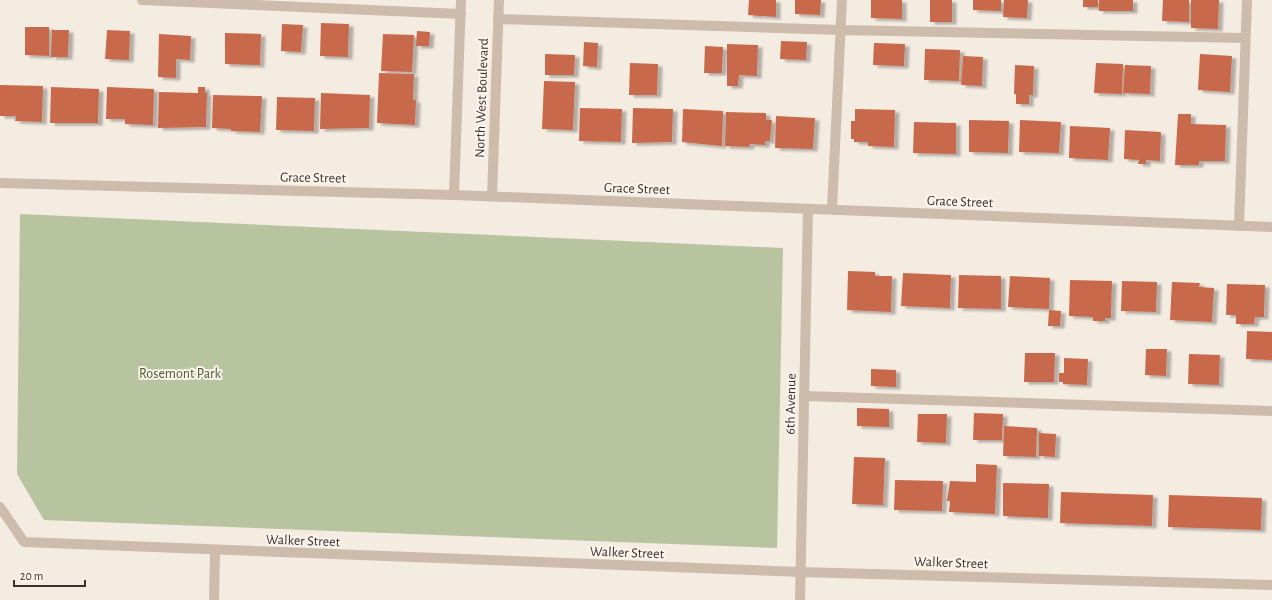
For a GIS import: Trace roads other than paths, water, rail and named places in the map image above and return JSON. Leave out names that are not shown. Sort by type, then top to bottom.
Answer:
[{"type":"street","points":[[142,0],[461,14]]},
{"type":"street","name":"North West Boulevard","points":[[454,195],[461,0]]},
{"type":"street","name":"North West Boulevard","points":[[492,196],[499,0]]},
{"type":"street","points":[[832,209],[842,0]]},
{"type":"street","points":[[1238,226],[1246,0]]},
{"type":"street","points":[[498,19],[841,30],[1245,38]]},
{"type":"street","name":"Grace Street","points":[[0,183],[492,196],[1272,227]]},
{"type":"street","name":"6th Avenue","points":[[800,600],[808,208]]},
{"type":"street","points":[[804,396],[1272,411]]},
{"type":"street","name":"Walker Street","points":[[0,507],[24,542],[215,551],[800,572],[1272,585]]},
{"type":"street","points":[[214,600],[215,551]]},
{"type":"park label","name":"Rosemont Park","points":[[180,373]]}]
